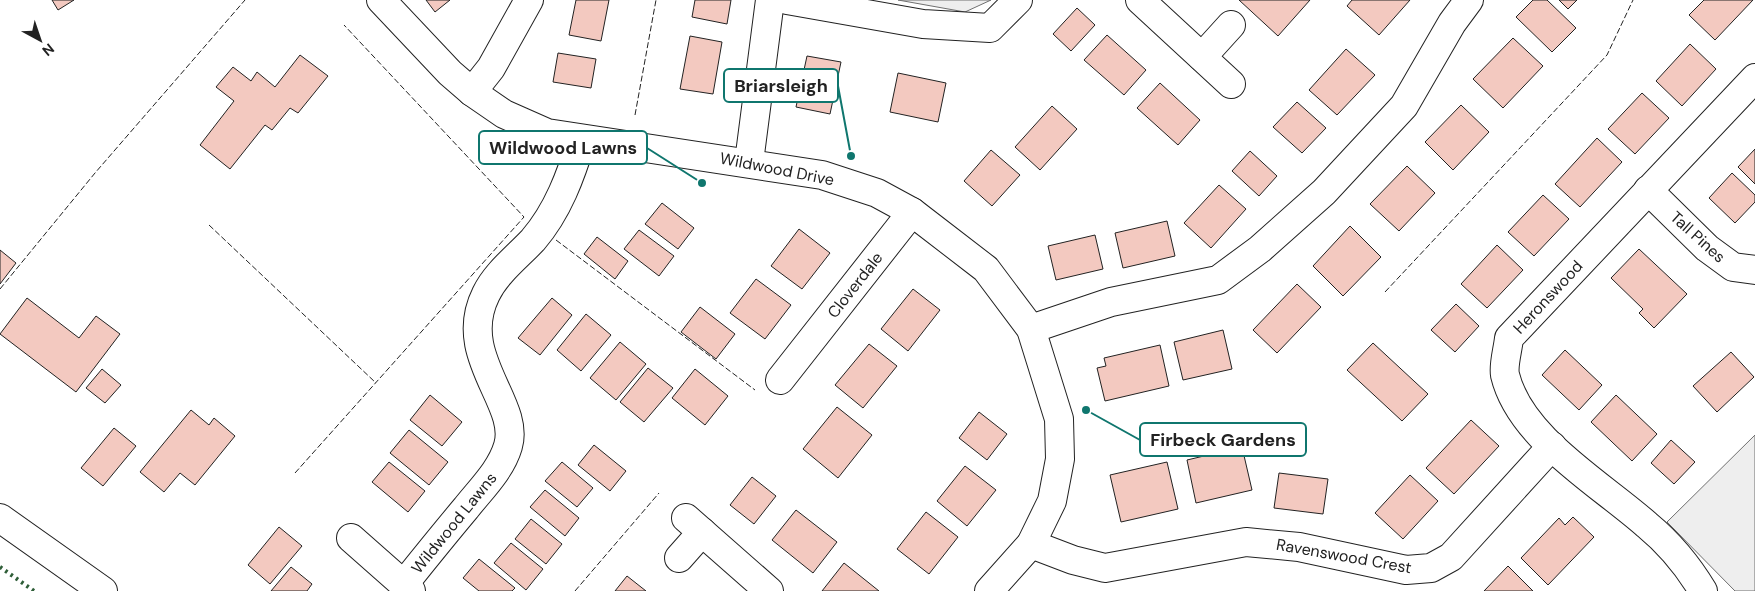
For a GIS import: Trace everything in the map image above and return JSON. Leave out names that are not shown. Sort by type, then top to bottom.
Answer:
[{"type":"street","name":"Wildwood Drive","points":[[381,0],[450,73],[472,92],[504,114],[548,133],[749,162],[822,175],[877,193],[912,212],[986,269],[1031,329],[1059,419],[1060,459],[1052,501],[1031,544],[989,591]]},
{"type":"street","points":[[472,92],[491,68],[529,0]]},
{"type":"street","points":[[749,162],[770,0]]},
{"type":"street","points":[[787,0],[923,24],[990,28],[1018,0]]},
{"type":"street","points":[[1140,0],[1231,84]]},
{"type":"street","points":[[1031,329],[1110,302],[1218,280],[1260,249],[1324,192],[1404,106],[1468,0]]},
{"type":"street","points":[[1202,56],[1231,25]]},
{"type":"street","name":"Heronswood","points":[[1704,591],[1689,566],[1649,526],[1552,446],[1518,408],[1505,374],[1509,338],[1755,78]]},
{"type":"street","name":"Wildwood Lawns","points":[[351,538],[407,588],[498,469],[508,446],[511,428],[480,354],[478,322],[486,294],[505,268],[534,239],[569,182],[582,139]]},
{"type":"street","name":"Tall Pines","points":[[1648,190],[1707,248],[1733,267],[1755,270]]},
{"type":"street","name":"Cloverdale","points":[[780,380],[912,212]]},
{"type":"street","name":"Ravenswood Crest","points":[[1031,544],[1073,560],[1105,568],[1246,542],[1299,547],[1406,570],[1431,568],[1451,557],[1552,446]]},
{"type":"street","points":[[0,518],[103,591]]},
{"type":"street","points":[[679,558],[694,525],[769,591]]},
{"type":"shaded area","points":[[898,0],[991,0],[965,12]]},
{"type":"shaded area","points":[[1755,435],[1755,591],[1735,591],[1667,522]]},
{"type":"building","points":[[52,0],[74,0],[58,10]]},
{"type":"building","points":[[426,0],[450,0],[435,12]]},
{"type":"building","points":[[576,0],[609,0],[601,41],[569,35]]},
{"type":"building","points":[[695,0],[731,0],[727,24],[692,17]]},
{"type":"building","points":[[1239,0],[1310,0],[1278,36]]},
{"type":"building","points":[[1352,0],[1410,0],[1379,35],[1347,6]]},
{"type":"building","points":[[1533,0],[1547,0],[1576,28],[1552,52],[1516,17]]},
{"type":"building","points":[[1559,0],[1577,0],[1568,9]]},
{"type":"building","points":[[1704,0],[1753,0],[1715,40],[1689,15]]},
{"type":"building","points":[[1077,8],[1095,25],[1071,51],[1053,34]]},
{"type":"building","points":[[1107,35],[1146,70],[1124,95],[1084,60]]},
{"type":"building","points":[[690,36],[722,42],[713,94],[680,89]]},
{"type":"building","points":[[1513,38],[1543,66],[1503,108],[1473,79]]},
{"type":"building","points":[[1690,44],[1716,69],[1682,106],[1656,81]]},
{"type":"building","points":[[1346,49],[1375,75],[1337,115],[1309,90]]},
{"type":"building","points":[[558,53],[596,59],[591,88],[553,82]]},
{"type":"building","points":[[300,55],[328,76],[298,113],[290,108],[272,130],[265,125],[230,169],[200,145],[234,101],[216,87],[233,67],[251,81],[257,72],[275,87]]},
{"type":"building","points":[[807,56],[841,62],[830,114],[796,107]]},
{"type":"building","points":[[898,73],[946,83],[938,122],[890,112]]},
{"type":"building","points":[[1160,83],[1200,120],[1178,145],[1137,108]]},
{"type":"building","points":[[1642,93],[1669,118],[1635,154],[1608,129]]},
{"type":"building","points":[[1297,102],[1326,128],[1302,153],[1273,127]]},
{"type":"building","points":[[1461,105],[1489,132],[1453,170],[1425,142]]},
{"type":"building","points":[[1052,106],[1077,129],[1040,170],[1015,147]]},
{"type":"building","points":[[1597,138],[1622,162],[1580,207],[1555,184]]},
{"type":"building","points":[[1755,149],[1755,184],[1738,167]]},
{"type":"building","points":[[991,150],[1020,175],[992,206],[964,181]]},
{"type":"building","points":[[1250,151],[1277,176],[1259,196],[1232,171]]},
{"type":"building","points":[[1407,166],[1435,193],[1399,231],[1370,204]]},
{"type":"building","points":[[1732,173],[1755,195],[1755,202],[1735,223],[1709,198]]},
{"type":"building","points":[[1219,185],[1246,209],[1211,248],[1184,223]]},
{"type":"building","points":[[1543,195],[1569,219],[1534,256],[1508,232]]},
{"type":"building","points":[[662,203],[694,228],[678,249],[645,224]]},
{"type":"building","points":[[1167,221],[1175,256],[1123,268],[1115,233]]},
{"type":"building","points":[[1350,226],[1381,257],[1343,296],[1313,266]]},
{"type":"building","points":[[799,229],[830,253],[802,289],[771,266]]},
{"type":"building","points":[[639,230],[674,256],[659,276],[624,249]]},
{"type":"building","points":[[1095,235],[1103,269],[1056,280],[1048,246]]},
{"type":"building","points":[[597,237],[628,261],[615,279],[584,254]]},
{"type":"building","points":[[1497,245],[1523,270],[1487,308],[1461,284]]},
{"type":"building","points":[[1639,249],[1687,294],[1654,328],[1639,313],[1643,309],[1611,278]]},
{"type":"building","points":[[0,250],[16,263],[0,284]]},
{"type":"building","points":[[756,279],[791,305],[765,339],[730,313]]},
{"type":"building","points":[[1297,284],[1321,307],[1277,353],[1253,330]]},
{"type":"building","points":[[913,289],[940,310],[908,351],[881,329]]},
{"type":"building","points":[[27,298],[79,338],[96,316],[120,334],[76,392],[0,334]]},
{"type":"building","points":[[552,298],[572,315],[540,355],[518,338]]},
{"type":"building","points":[[1456,304],[1479,326],[1455,352],[1431,330]]},
{"type":"building","points":[[700,307],[735,334],[716,359],[681,332]]},
{"type":"building","points":[[586,314],[611,335],[581,371],[557,350]]},
{"type":"building","points":[[1223,330],[1232,369],[1183,380],[1174,342]]},
{"type":"building","points":[[620,342],[646,364],[616,400],[590,378]]},
{"type":"building","points":[[1373,343],[1428,394],[1402,421],[1347,370]]},
{"type":"building","points":[[869,344],[897,366],[863,408],[835,385]]},
{"type":"building","points":[[1160,345],[1169,386],[1105,401],[1097,368],[1106,366],[1104,358]]},
{"type":"building","points":[[1565,350],[1602,385],[1579,410],[1542,375]]},
{"type":"building","points":[[1731,352],[1754,377],[1717,412],[1693,386]]},
{"type":"building","points":[[648,368],[673,388],[644,422],[620,402]]},
{"type":"building","points":[[102,369],[121,385],[105,403],[86,388]]},
{"type":"building","points":[[695,369],[728,396],[705,425],[672,398]]},
{"type":"building","points":[[430,395],[462,422],[442,446],[410,420]]},
{"type":"building","points":[[1616,395],[1657,434],[1632,461],[1591,422]]},
{"type":"building","points":[[837,407],[872,435],[838,478],[803,449]]},
{"type":"building","points":[[191,410],[209,425],[214,418],[235,436],[195,485],[180,473],[164,492],[140,472]]},
{"type":"building","points":[[979,412],[1007,434],[987,460],[959,438]]},
{"type":"building","points":[[1471,420],[1499,446],[1454,494],[1426,468]]},
{"type":"building","points":[[114,428],[136,446],[103,486],[81,468]]},
{"type":"building","points":[[409,430],[448,462],[429,485],[390,453]]},
{"type":"building","points":[[1671,440],[1695,462],[1674,484],[1651,463]]},
{"type":"building","points":[[594,445],[626,471],[610,491],[578,465]]},
{"type":"building","points":[[1242,447],[1252,490],[1196,503],[1187,460]]},
{"type":"building","points":[[389,462],[425,491],[408,512],[372,482]]},
{"type":"building","points":[[562,462],[593,488],[577,507],[545,481]]},
{"type":"building","points":[[1167,462],[1178,509],[1121,522],[1110,475]]},
{"type":"building","points":[[965,466],[996,490],[967,526],[937,501]]},
{"type":"building","points":[[1279,473],[1328,479],[1323,514],[1274,508]]},
{"type":"building","points":[[1410,475],[1438,501],[1403,539],[1375,513]]},
{"type":"building","points":[[752,477],[776,496],[754,524],[730,505]]},
{"type":"building","points":[[545,490],[579,518],[565,536],[530,507]]},
{"type":"building","points":[[796,510],[837,542],[813,573],[772,540]]},
{"type":"building","points":[[926,512],[958,537],[929,574],[897,549]]},
{"type":"building","points":[[1573,517],[1594,537],[1548,585],[1521,558],[1559,518],[1565,525]]},
{"type":"building","points":[[531,519],[562,544],[546,564],[515,539]]},
{"type":"building","points":[[279,527],[302,546],[270,584],[248,565]]},
{"type":"building","points":[[511,543],[543,569],[526,590],[494,563]]},
{"type":"building","points":[[479,559],[515,588],[512,591],[479,591],[463,578]]},
{"type":"building","points":[[844,563],[879,591],[822,591]]},
{"type":"building","points":[[1508,566],[1533,591],[1484,591]]},
{"type":"building","points":[[291,567],[312,584],[307,591],[271,591]]},
{"type":"building","points":[[627,576],[646,591],[615,591]]},
{"type":"hedge","points":[[0,567],[34,591]]},
{"type":"fence","points":[[0,289],[95,173],[245,0]]},
{"type":"fence","points":[[635,115],[656,0]]},
{"type":"fence","points":[[1385,292],[1607,55],[1633,0]]},
{"type":"fence","points":[[295,473],[524,217],[344,25]]},
{"type":"fence","points":[[209,225],[376,383]]},
{"type":"fence","points":[[556,240],[755,390]]},
{"type":"fence","points":[[575,591],[659,493]]},
{"type":"place","name":"Briarsleigh","points":[[851,156]]},
{"type":"place","name":"Wildwood Lawns","points":[[702,183]]},
{"type":"place","name":"Firbeck Gardens","points":[[1086,410]]}]
